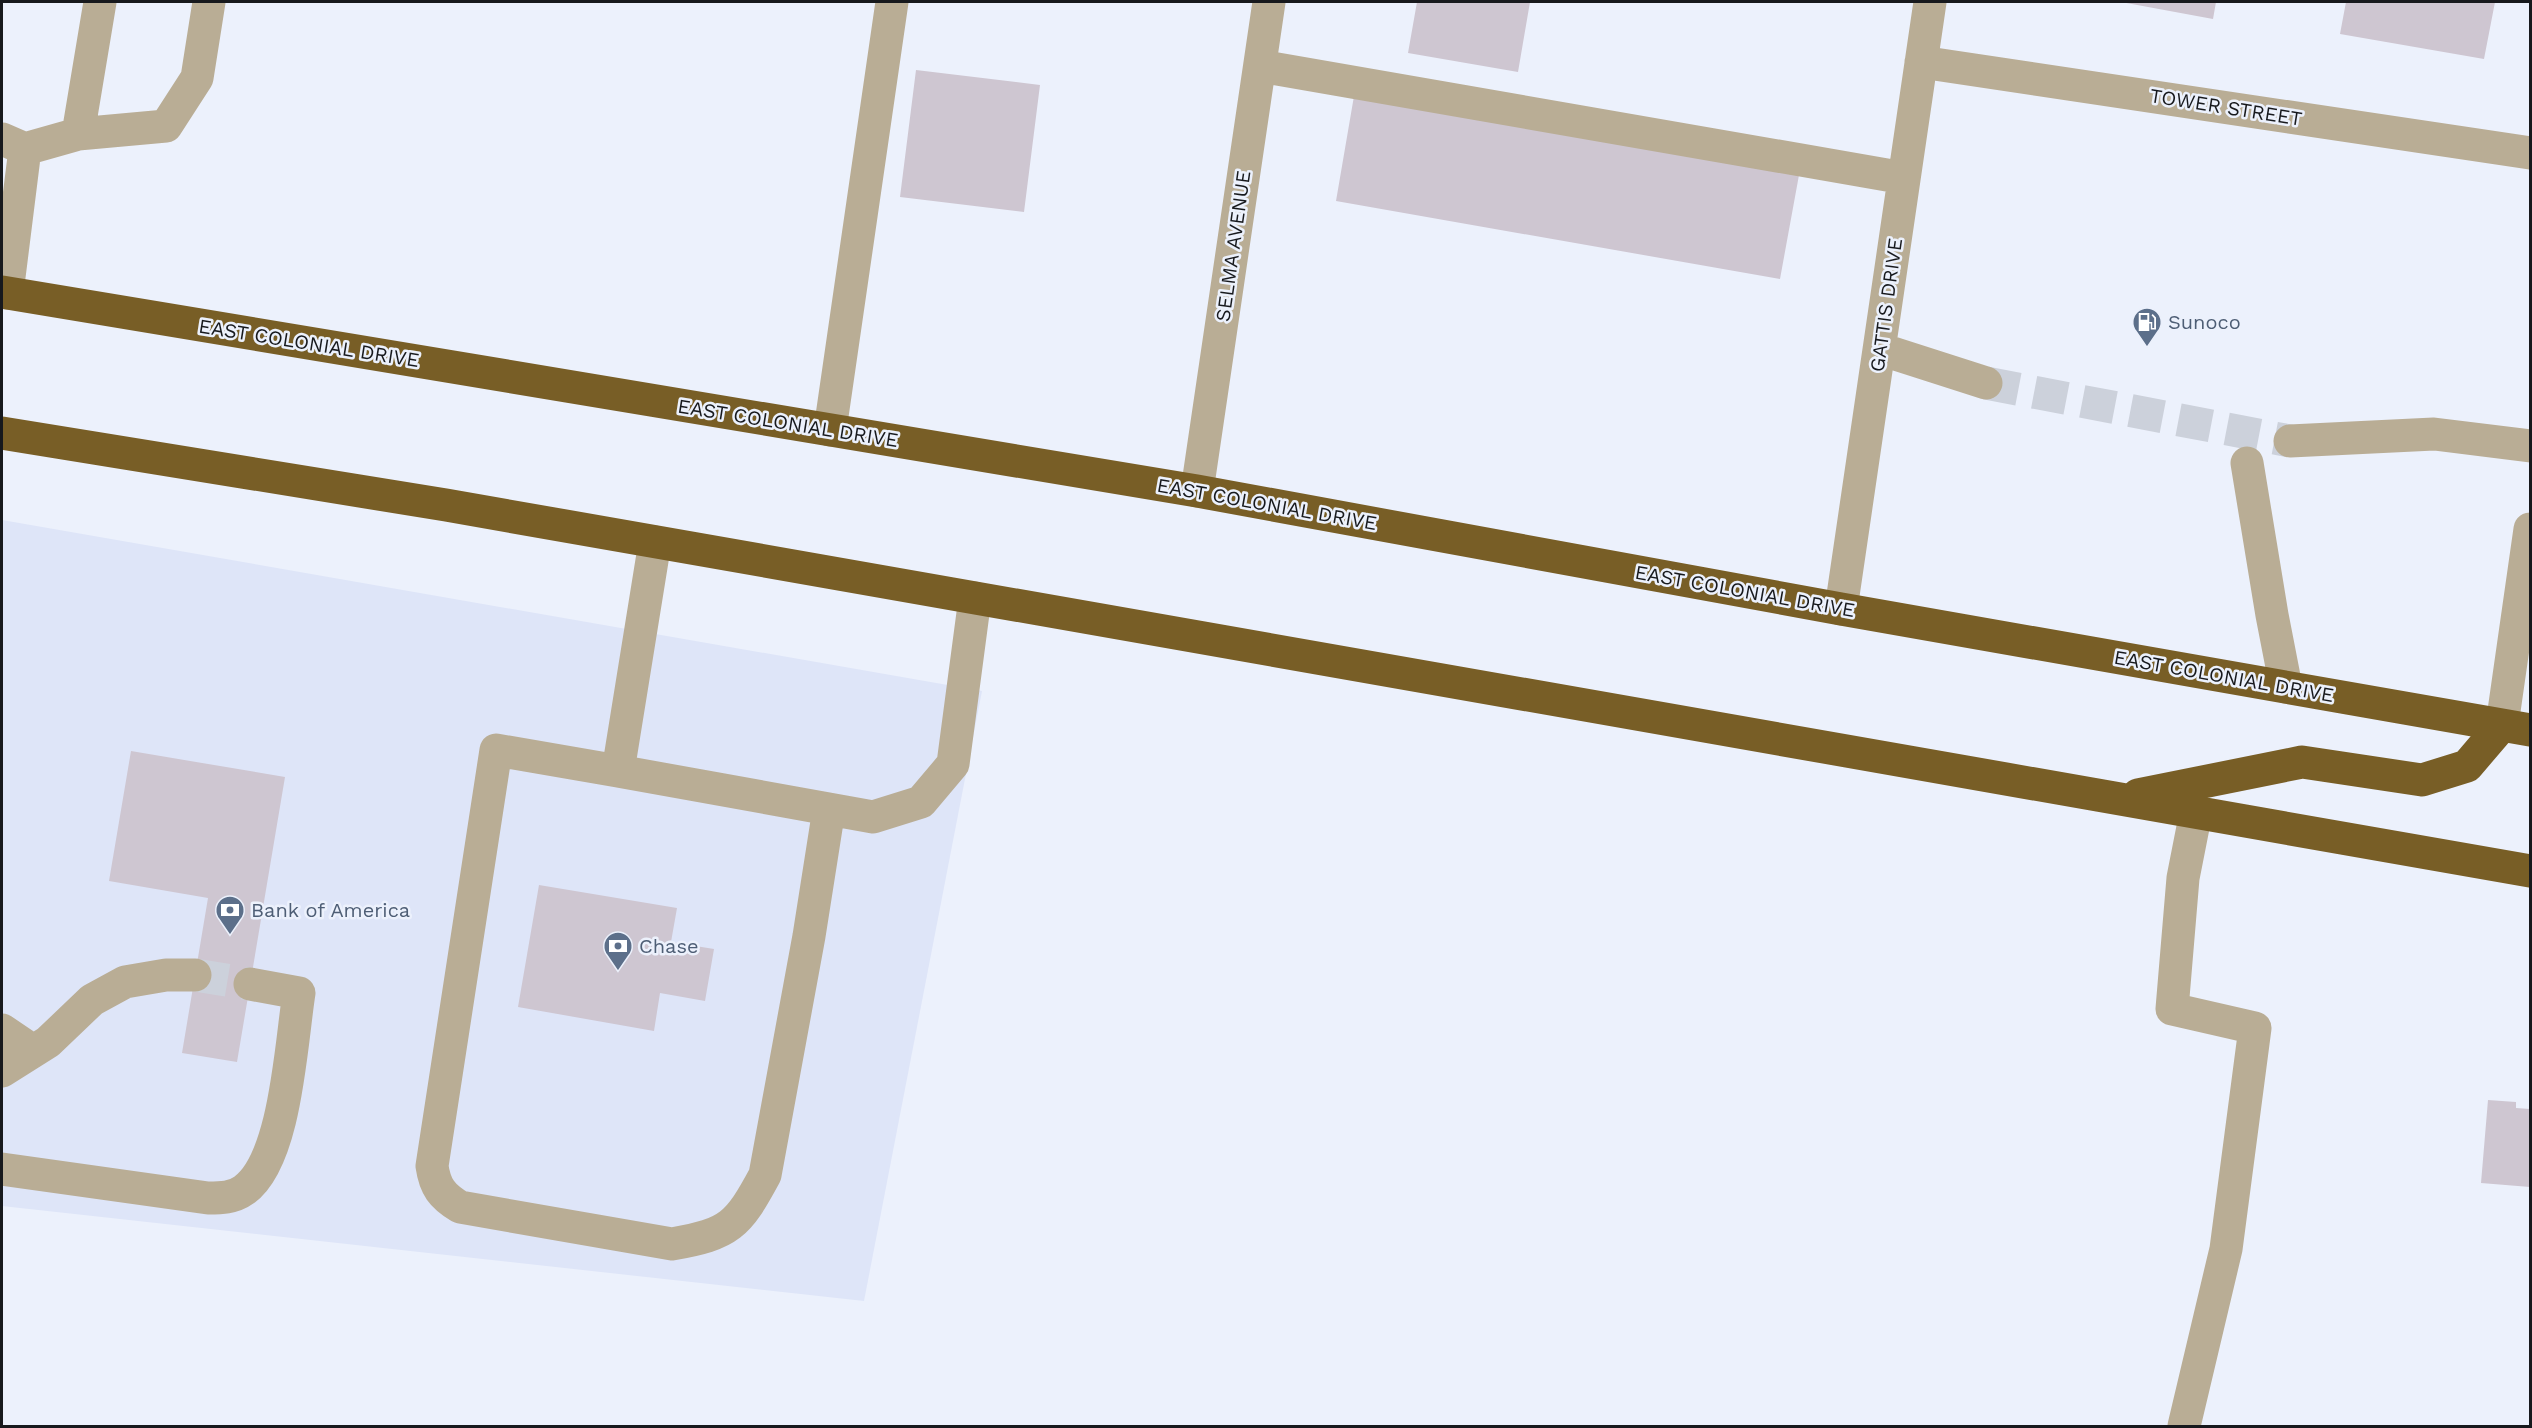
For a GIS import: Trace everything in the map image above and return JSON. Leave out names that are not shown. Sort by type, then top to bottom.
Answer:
[{"type":"highway","name":"EAST COLONIAL DRIVE","points":[[4,292],[1197,491],[1841,609],[2516,728]]},
{"type":"highway","points":[[2,433],[655,542],[2530,871]]},
{"type":"highway","points":[[2121,799],[2302,762],[2422,780],[2467,766],[2516,728]]},
{"type":"street","points":[[78,134],[100,2]]},
{"type":"street","points":[[4,292],[13,144],[78,134],[166,126],[198,78],[209,2]]},
{"type":"street","points":[[830,430],[892,2]]},
{"type":"street","name":"SELMA AVENUE","points":[[1197,491],[1269,2]]},
{"type":"street","name":"GATTIS DRIVE","points":[[1841,609],[1930,2]]},
{"type":"street","name":"TOWER STREET","points":[[1922,62],[2530,153]]},
{"type":"street","points":[[1260,66],[1904,178]]},
{"type":"street","points":[[1880,349],[1986,383]]},
{"type":"street","points":[[2290,441],[2434,434],[2530,446]]},
{"type":"street","points":[[2247,463],[2286,687]]},
{"type":"street","points":[[2516,728],[2530,529]]},
{"type":"street","points":[[618,771],[655,542]]},
{"type":"street","points":[[829,809],[809,936],[765,1175],[748,1205],[731,1227],[699,1239],[672,1244],[460,1207],[443,1196],[434,1183],[432,1166],[496,750],[618,771],[829,809],[873,817],[921,802],[953,764],[975,598]]},
{"type":"street","points":[[2184,1426],[2226,1249],[2255,1028],[2172,1009],[2183,878],[2196,812]]},
{"type":"street","points":[[2,1071],[48,1042],[92,1000],[125,982],[165,975],[195,975]]},
{"type":"street","points":[[2,1169],[208,1198],[223,1198],[244,1190],[262,1170],[277,1134],[299,993],[250,984]]},
{"type":"street","points":[[2,1030],[33,1051]]},
{"type":"shaded area","points":[[2,520],[982,691],[864,1301],[2,1206]]},
{"type":"building","points":[[1417,2],[1530,2],[1518,72],[1408,53]]},
{"type":"building","points":[[2121,2],[2216,2],[2213,19]]},
{"type":"building","points":[[2346,2],[2495,2],[2484,59],[2340,34]]},
{"type":"building","points":[[916,70],[1040,85],[1024,212],[900,197]]},
{"type":"building","points":[[1354,96],[1799,175],[1780,279],[1336,201]]},
{"type":"building","name":"Bank of America","points":[[131,751],[285,777],[237,1062],[182,1053],[208,898],[109,881]]},
{"type":"building","name":"Chase","points":[[539,885],[677,908],[671,942],[714,949],[705,1001],[660,993],[654,1031],[518,1007]]},
{"type":"building","points":[[2488,1100],[2516,1102],[2516,1108],[2530,1109],[2530,1187],[2481,1183]]},
{"type":"tunnel","points":[[1986,383],[2290,441]]},
{"type":"tunnel","points":[[195,975],[250,984]]},
{"type":"place","name":"Sunoco","points":[[2147,348]]},
{"type":"place","name":"Bank of America","points":[[230,936]]},
{"type":"place","name":"Chase","points":[[618,972]]}]
